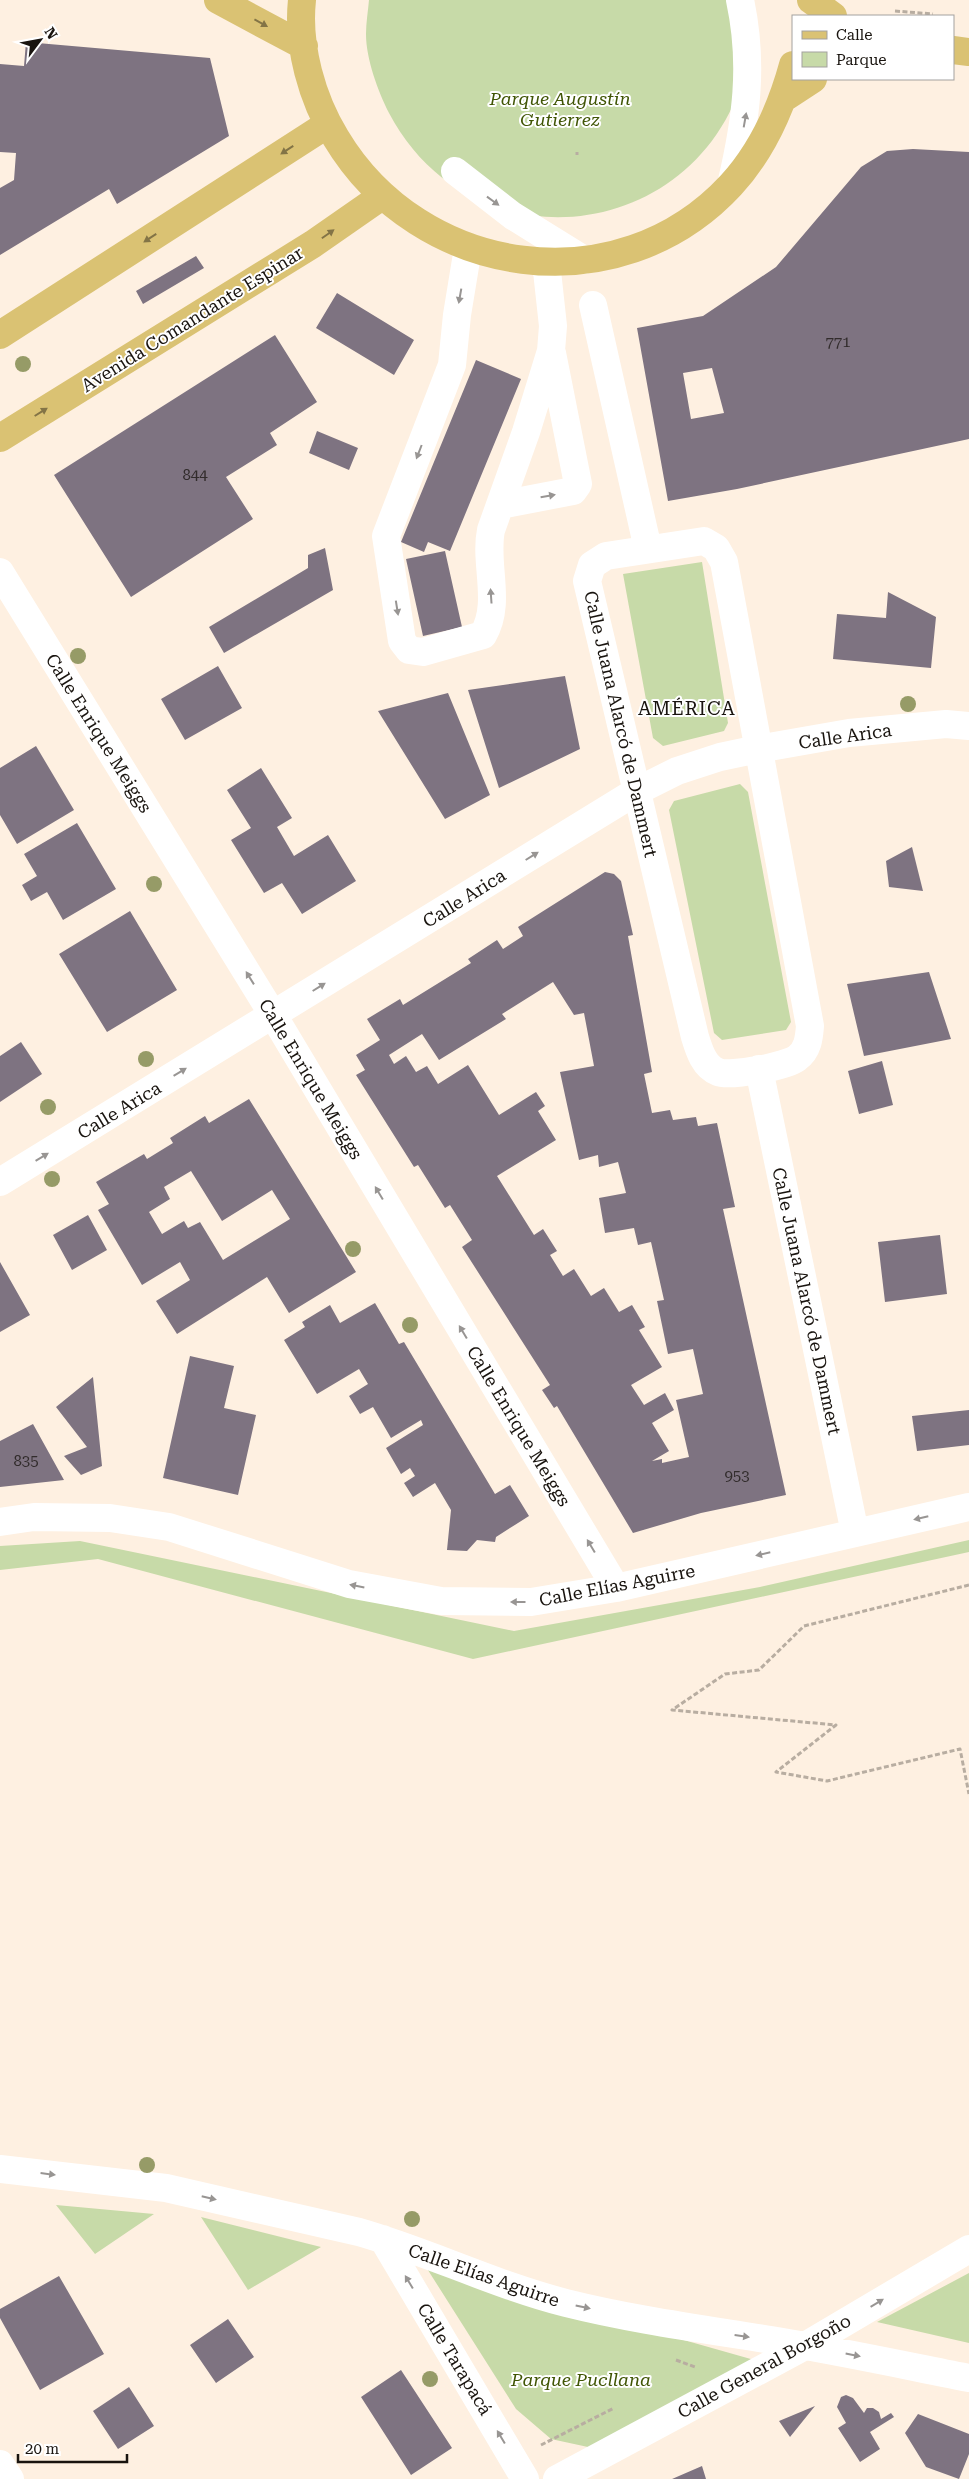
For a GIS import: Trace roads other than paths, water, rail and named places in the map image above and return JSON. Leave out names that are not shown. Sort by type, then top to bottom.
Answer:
[{"type":"main road","points":[[218,0],[304,46]]},
{"type":"main road","points":[[302,0],[304,46],[317,99],[328,124],[361,174],[382,196],[422,226],[468,248],[507,259],[546,262],[584,260],[618,254],[649,242],[679,227],[707,208],[731,185],[753,158],[770,129],[784,98],[792,69]]},
{"type":"main road","points":[[797,0],[798,15]]},
{"type":"main road","points":[[811,0],[832,15]]},
{"type":"main road","points":[[954,50],[969,52]]},
{"type":"main road","points":[[784,98],[811,80]]},
{"type":"main road","points":[[0,335],[328,124]]},
{"type":"main road","name":"Avenida Comandante Espinar","points":[[0,438],[313,244],[382,196]]},
{"type":"street","points":[[731,185],[746,112],[748,85],[747,46],[740,0]]},
{"type":"street","points":[[455,171],[513,216],[584,260]]},
{"type":"street","points":[[468,248],[457,315],[452,365],[386,536],[402,641],[409,650],[422,652],[483,635],[490,624],[492,612],[488,544],[552,351]]},
{"type":"street","points":[[500,505],[573,491],[578,484],[552,351],[553,326],[546,262]]},
{"type":"street","points":[[594,313],[648,549]]},
{"type":"street","name":"Calle Juana Alarcó de Dammert","points":[[704,541],[716,548],[724,562],[758,749],[810,1026],[807,1044],[797,1058],[788,1063],[727,1074],[716,1072],[706,1063],[699,1050],[587,581],[592,565],[606,556],[704,541]]},
{"type":"street","name":"Calle Enrique Meiggs","points":[[0,572],[273,1015],[616,1588]]},
{"type":"street","name":"Calle Arica","points":[[0,1182],[637,791],[677,771],[720,757],[849,733],[946,724],[969,726]]},
{"type":"street","name":"Calle Juana Alarcó de Dammert","points":[[759,1069],[855,1533]]},
{"type":"street","name":"Calle Elías Aguirre","points":[[0,1522],[34,1518],[110,1518],[169,1527],[349,1584],[441,1602],[531,1602],[616,1588],[969,1507]]},
{"type":"street","name":"Calle Elías Aguirre","points":[[0,2169],[166,2188],[383,2239],[474,2275],[566,2303],[671,2326],[805,2346],[969,2378]]},
{"type":"street","name":"Calle Tarapacá","points":[[383,2239],[525,2479]]},
{"type":"street","name":"Calle General Borgoño","points":[[557,2479],[805,2346],[969,2249]]},
{"type":"street","points":[[0,2464],[10,2479]]},
{"type":"district","name":"AMÉRICA","points":[[687,708]]},
{"type":"park label","name":"Parque Augustín Gutierrez","points":[[560,108]]},
{"type":"park label","name":"Parque Pucllana","points":[[581,2379]]}]
